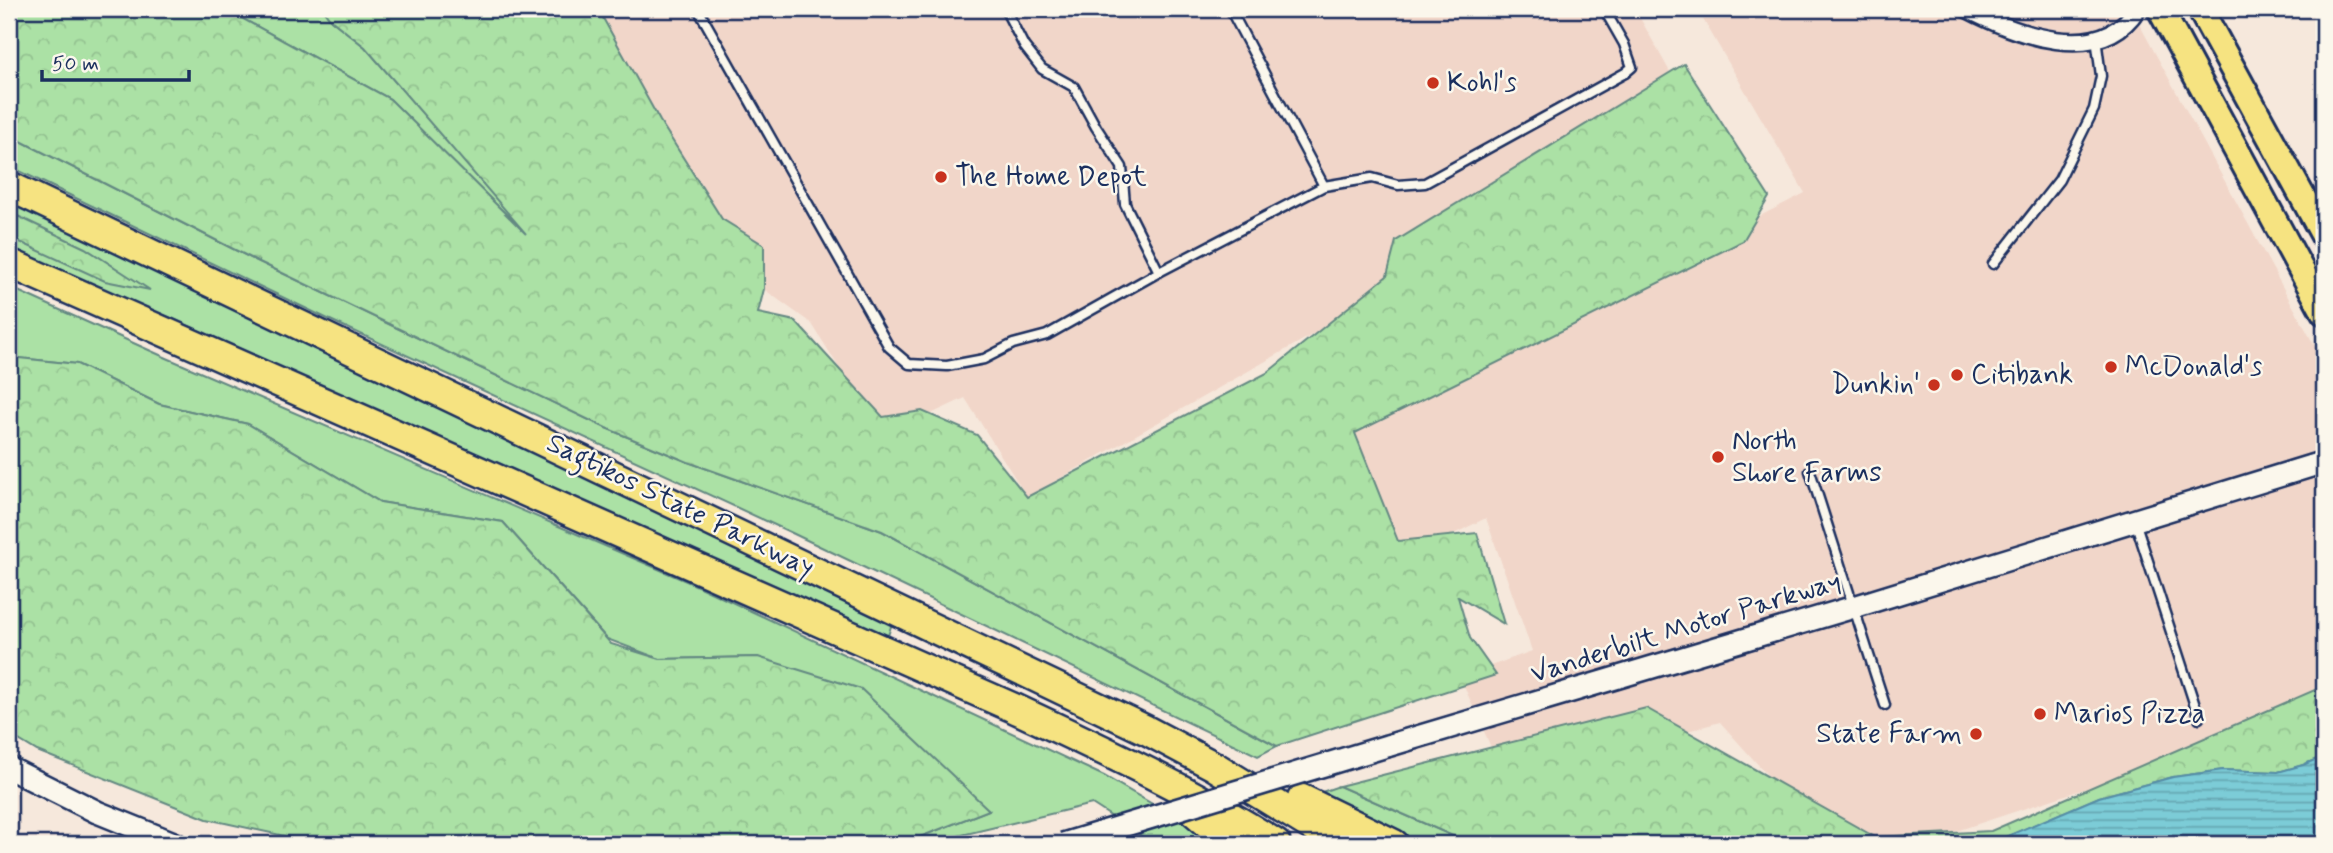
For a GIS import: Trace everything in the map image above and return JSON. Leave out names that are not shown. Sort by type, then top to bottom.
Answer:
[{"type":"highway","name":"Sagtikos State Parkway","points":[[9,186],[1072,694],[1214,766],[1341,844]]},
{"type":"highway","name":"Sagtikos State Parkway","points":[[9,263],[1014,708],[1149,771],[1276,844]]},
{"type":"highway","points":[[1072,694],[1174,726],[1333,816],[1394,844]]},
{"type":"highway","points":[[1149,771],[1232,844]]},
{"type":"main road","points":[[2160,9],[2324,312]]},
{"type":"main road","points":[[2200,9],[2324,236]]},
{"type":"main road","name":"Vanderbilt Motor Parkway","points":[[1063,844],[1854,607],[2324,462]]},
{"type":"main road","points":[[9,768],[97,812],[176,844]]},
{"type":"street","points":[[1967,9],[2010,29],[2038,38],[2076,41],[2096,38],[2123,24],[2137,9]]},
{"type":"lane","points":[[698,9],[889,347],[909,364],[947,366],[984,359],[1013,344],[1046,335],[1159,272],[1324,186],[1372,178],[1398,185],[1425,183],[1625,73],[1632,66],[1624,44],[1604,9]]},
{"type":"lane","points":[[1005,9],[1024,46],[1042,69],[1074,87],[1122,167],[1125,204],[1159,272]]},
{"type":"lane","points":[[1230,9],[1324,186]]},
{"type":"lane","points":[[1993,264],[2060,180],[2094,109],[2101,76],[2096,38]]},
{"type":"lane","points":[[1810,471],[1885,705]]},
{"type":"lane","points":[[2135,520],[2199,718]]},
{"type":"shaded area","points":[[567,9],[1635,9],[1695,117],[1027,497],[965,398],[882,437],[812,324],[696,240]]},
{"type":"shaded area","points":[[1697,9],[2131,9],[2324,363],[2324,710],[1917,844],[1829,844],[1720,722],[1506,781],[1460,677],[1532,651],[1486,518],[1385,568],[1309,446],[1805,193]]},
{"type":"green space","points":[[9,9],[225,9],[390,99],[526,234],[365,47],[331,20],[323,9],[598,9],[660,121],[722,219],[764,245],[764,289],[758,313],[795,321],[883,417],[922,411],[977,435],[1027,497],[1267,373],[1387,276],[1396,241],[1684,64],[1769,197],[1743,241],[1355,433],[1398,541],[1477,533],[1504,624],[1458,597],[1470,638],[1496,675],[1277,746],[882,531],[688,462],[606,428],[251,258],[9,135]]},
{"type":"green space","points":[[225,9],[323,9],[331,20],[365,47],[536,244],[390,99]]},
{"type":"green space","points":[[9,135],[251,258],[606,428],[688,462],[882,531],[1277,746],[1258,756],[792,533],[328,319],[9,166]]},
{"type":"green space","points":[[9,201],[892,623],[887,639],[171,318],[9,249]]},
{"type":"green space","points":[[9,212],[85,248],[150,290],[105,281],[9,237]]},
{"type":"green space","points":[[9,287],[160,355],[691,583],[1104,776],[1209,837],[1216,844],[1154,844],[1092,804],[924,844],[902,844],[989,810],[758,657],[660,659],[607,639],[503,522],[380,502],[248,424],[159,404],[77,364],[9,357]]},
{"type":"green space","points":[[9,357],[77,364],[159,404],[248,424],[380,502],[503,522],[611,644],[660,659],[758,657],[861,689],[989,810],[902,844],[321,844],[207,819],[37,751],[9,734]]},
{"type":"green space","points":[[2324,686],[2324,756],[2278,772],[2223,770],[2173,777],[2099,797],[1999,840],[1999,844],[1471,844],[1339,786],[1646,708],[1875,837],[1991,831]]},
{"type":"green space","points":[[1339,786],[1471,844],[1421,844],[1362,822],[1313,795]]},
{"type":"water","points":[[2324,756],[2324,836],[2304,844],[1999,844],[1998,840],[2099,797],[2173,777],[2223,770],[2278,772]]},
{"type":"place","name":"Kohl's","points":[[1433,83]]},
{"type":"place","name":"The Home Depot","points":[[941,177]]},
{"type":"place","name":"McDonald's","points":[[2111,367]]},
{"type":"place","name":"Citibank","points":[[1957,375]]},
{"type":"place","name":"Dunkin'","points":[[1934,385]]},
{"type":"place","name":"North Shore Farms","points":[[1718,457]]},
{"type":"place","name":"Marios Pizza","points":[[2040,714]]},
{"type":"place","name":"State Farm","points":[[1976,734]]}]
